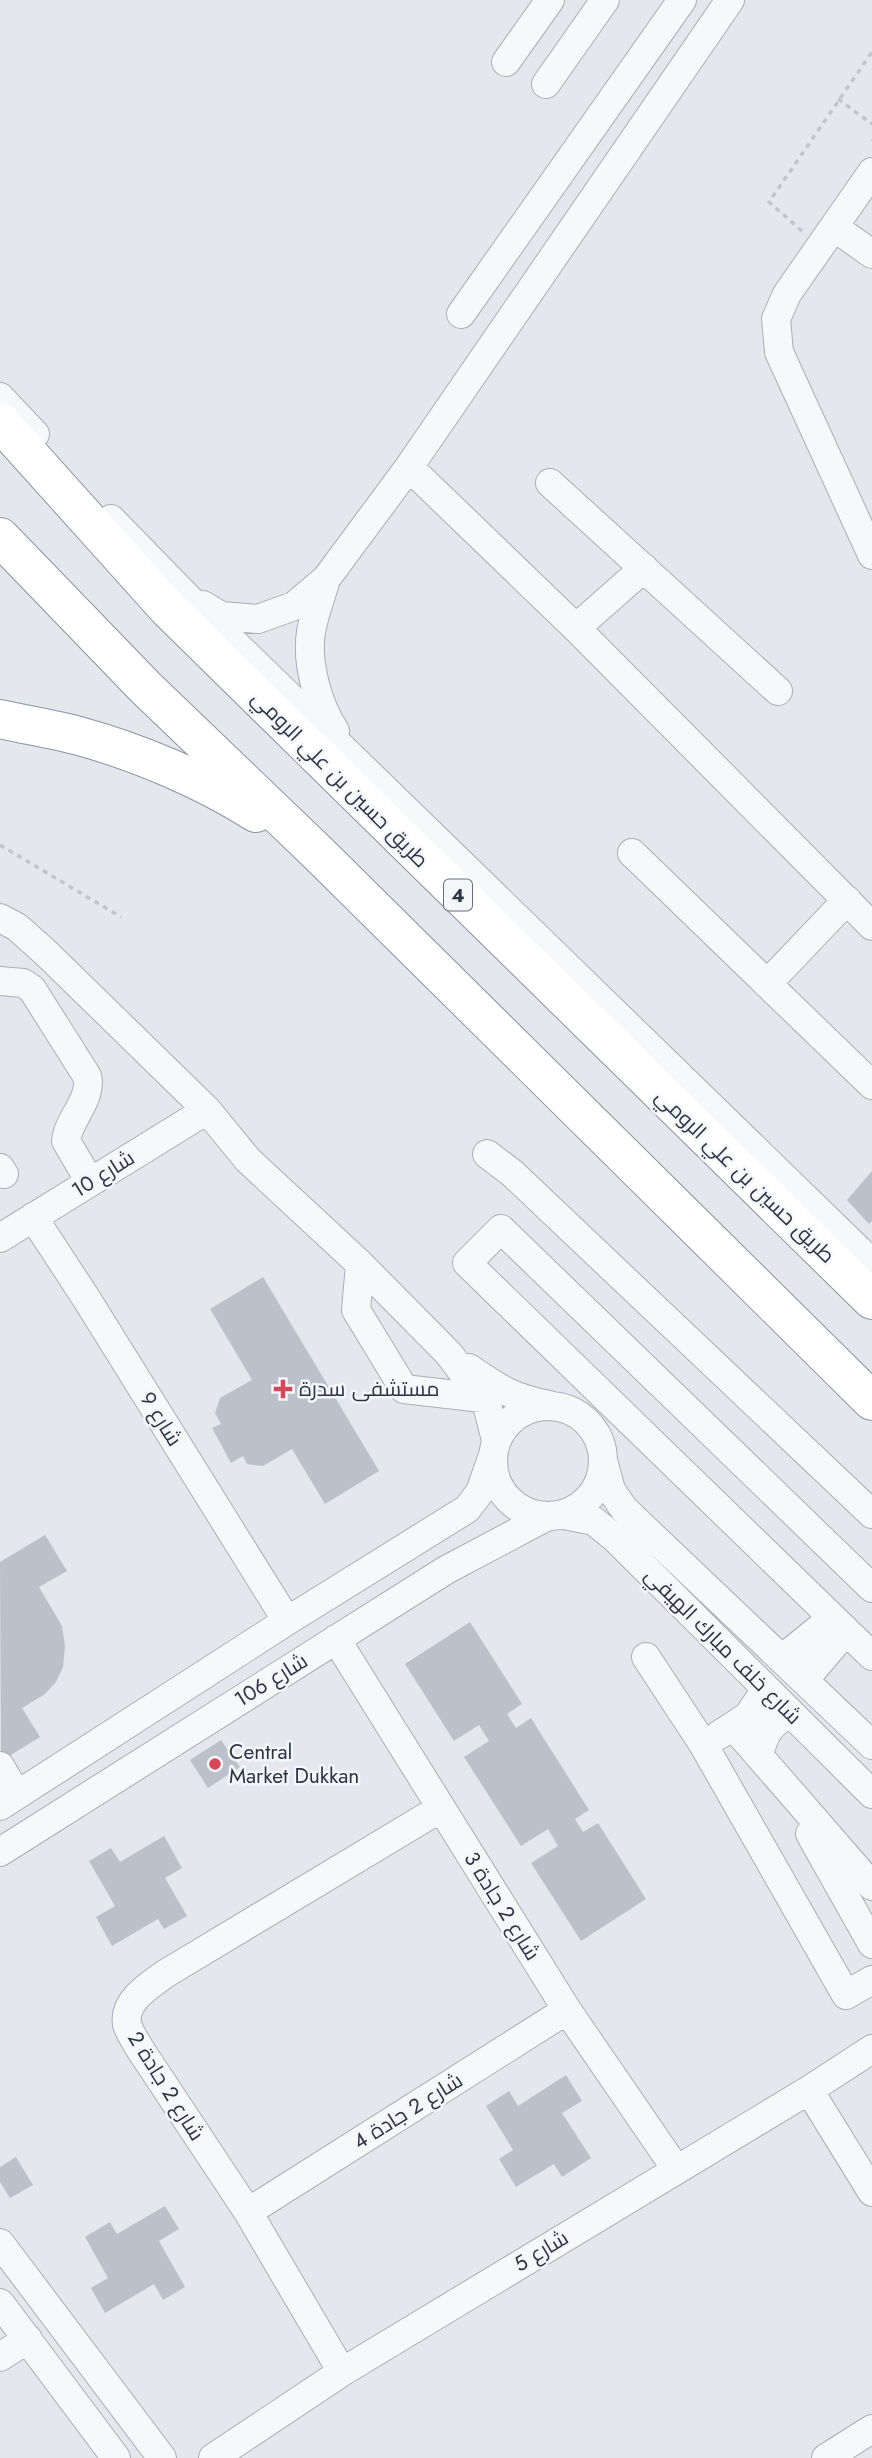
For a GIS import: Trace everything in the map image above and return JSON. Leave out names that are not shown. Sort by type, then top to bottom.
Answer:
[{"type":"highway","name":"طريق حسين بن علي الرومي","points":[[0,422],[167,609],[872,1300]]},
{"type":"highway","points":[[0,537],[146,688],[318,853],[872,1401]]},
{"type":"highway","points":[[0,719],[80,736],[146,760],[224,793],[318,853]]},
{"type":"street","points":[[506,62],[550,0]]},
{"type":"street","points":[[546,85],[606,0]]},
{"type":"street","points":[[461,314],[682,0]]},
{"type":"street","points":[[187,597],[221,615],[258,619],[294,606],[326,579],[409,467],[723,2]]},
{"type":"street","points":[[872,172],[787,294],[776,319],[779,352],[872,555]]},
{"type":"street","points":[[834,227],[869,244]]},
{"type":"street","points":[[0,397],[109,517],[187,597],[872,1263]]},
{"type":"street","points":[[409,467],[576,628],[872,926]]},
{"type":"street","points":[[550,483],[778,691]]},
{"type":"street","points":[[576,628],[644,568]]},
{"type":"street","points":[[326,579],[311,634],[312,674],[326,717],[352,756]]},
{"type":"street","points":[[632,852],[872,1085]]},
{"type":"street","points":[[768,984],[847,900]]},
{"type":"street","points":[[0,918],[17,927],[46,952],[206,1110],[248,1160],[360,1264],[449,1354],[488,1409],[495,1448],[494,1473],[501,1490],[513,1504],[529,1513],[555,1516],[579,1508],[592,1496],[601,1480],[604,1464],[603,1449],[598,1436],[586,1420],[560,1407],[523,1400],[504,1392],[449,1354]]},
{"type":"street","points":[[0,981],[23,983],[32,989],[87,1076],[87,1091],[67,1132],[66,1141],[90,1182]]},
{"type":"street","name":"شارع 10","points":[[0,1238],[206,1110]]},
{"type":"street","points":[[487,1154],[512,1173],[872,1514]]},
{"type":"street","name":"شارع 9","points":[[33,1217],[286,1621]]},
{"type":"street","points":[[872,1588],[501,1229],[467,1263],[872,1656]]},
{"type":"street","points":[[360,1264],[356,1310],[404,1389],[482,1398]]},
{"type":"street","points":[[495,1448],[505,1426],[518,1414],[534,1407],[560,1407],[607,1398]]},
{"type":"street","points":[[598,1436],[607,1398]]},
{"type":"street","name":"شارع 106","points":[[9,1800],[286,1621],[467,1509],[480,1492],[495,1448]]},
{"type":"street","name":"شارع خلف مبارك الهيفي","points":[[604,1464],[611,1490],[624,1509],[872,1745]]},
{"type":"street","name":"شارع 106","points":[[0,1852],[456,1564],[555,1516]]},
{"type":"street","name":"شارع خلف مبارك الهيفي","points":[[555,1516],[594,1521],[617,1540],[872,1794]]},
{"type":"street","points":[[400,1550],[420,1560],[421,1573],[417,1588]]},
{"type":"street","points":[[783,1658],[839,1625]]},
{"type":"street","points":[[805,1679],[839,1625]]},
{"type":"street","name":"شارع 2 جادة 3","points":[[336,1639],[567,2010],[676,2169]]},
{"type":"street","points":[[646,1657],[703,1744],[846,1995],[872,1980]]},
{"type":"street","points":[[703,1744],[748,1716],[766,1689]]},
{"type":"street","points":[[759,1755],[765,1733],[776,1721],[790,1713]]},
{"type":"street","points":[[734,1727],[872,1886]]},
{"type":"street","points":[[0,1766],[9,1800]]},
{"type":"street","points":[[779,1779],[872,1944]]},
{"type":"street","name":"شارع 2 جادة 2","points":[[342,2372],[248,2212],[140,2049],[127,2025],[128,2012],[137,1996],[165,1974],[441,1808]]},
{"type":"street","name":"شارع 2 جادة 4","points":[[248,2212],[567,2010]]},
{"type":"street","name":"شارع 5","points":[[213,2458],[342,2372],[872,2049]]},
{"type":"street","points":[[808,2090],[872,2192]]},
{"type":"street","points":[[0,2243],[162,2458]]},
{"type":"street","points":[[0,2303],[116,2458]]},
{"type":"street","points":[[0,2357],[28,2339]]},
{"type":"street","points":[[832,2456],[872,2429]]},
{"type":"path","points":[[808,263],[797,253],[808,236],[769,202],[872,52]]},
{"type":"path","points":[[838,99],[872,124]]},
{"type":"path","points":[[0,845],[121,917]]},
{"type":"building","points":[[872,1171],[872,1221],[869,1224],[847,1200]]},
{"type":"building","name":"مستشفى سدرة","points":[[263,1277],[379,1471],[325,1504],[292,1449],[263,1466],[247,1464],[243,1456],[231,1463],[212,1428],[221,1424],[215,1413],[220,1398],[252,1380],[210,1309]]},
{"type":"building","points":[[45,1535],[67,1571],[39,1587],[62,1626],[65,1646],[63,1667],[56,1682],[45,1694],[22,1708],[40,1737],[1,1761],[0,1562]]},
{"type":"building","points":[[470,1622],[522,1704],[507,1714],[516,1728],[531,1718],[589,1810],[575,1819],[583,1832],[598,1823],[646,1899],[581,1941],[531,1863],[558,1846],[548,1829],[521,1846],[464,1757],[489,1741],[479,1725],[454,1741],[405,1664]]},
{"type":"building","name":"Central Market Dukkan","points":[[221,1740],[240,1767],[208,1788],[190,1760]]},
{"type":"building","points":[[164,1836],[182,1868],[165,1878],[187,1916],[164,1929],[158,1919],[112,1946],[96,1917],[115,1906],[89,1861],[111,1848],[120,1862]]},
{"type":"building","points":[[566,2075],[582,2101],[562,2113],[591,2158],[562,2177],[554,2164],[516,2187],[499,2159],[513,2150],[486,2106],[509,2091],[518,2106]]},
{"type":"building","points":[[16,2157],[33,2185],[10,2198],[0,2182],[0,2167]]},
{"type":"building","points":[[165,2206],[179,2229],[159,2241],[185,2287],[163,2300],[154,2284],[105,2313],[91,2288],[108,2278],[85,2237],[110,2222],[117,2234]]},
{"type":"place","name":"مستشفى سدرة","points":[[283,1389]]},
{"type":"place","name":"Central Market Dukkan","points":[[215,1764]]}]
